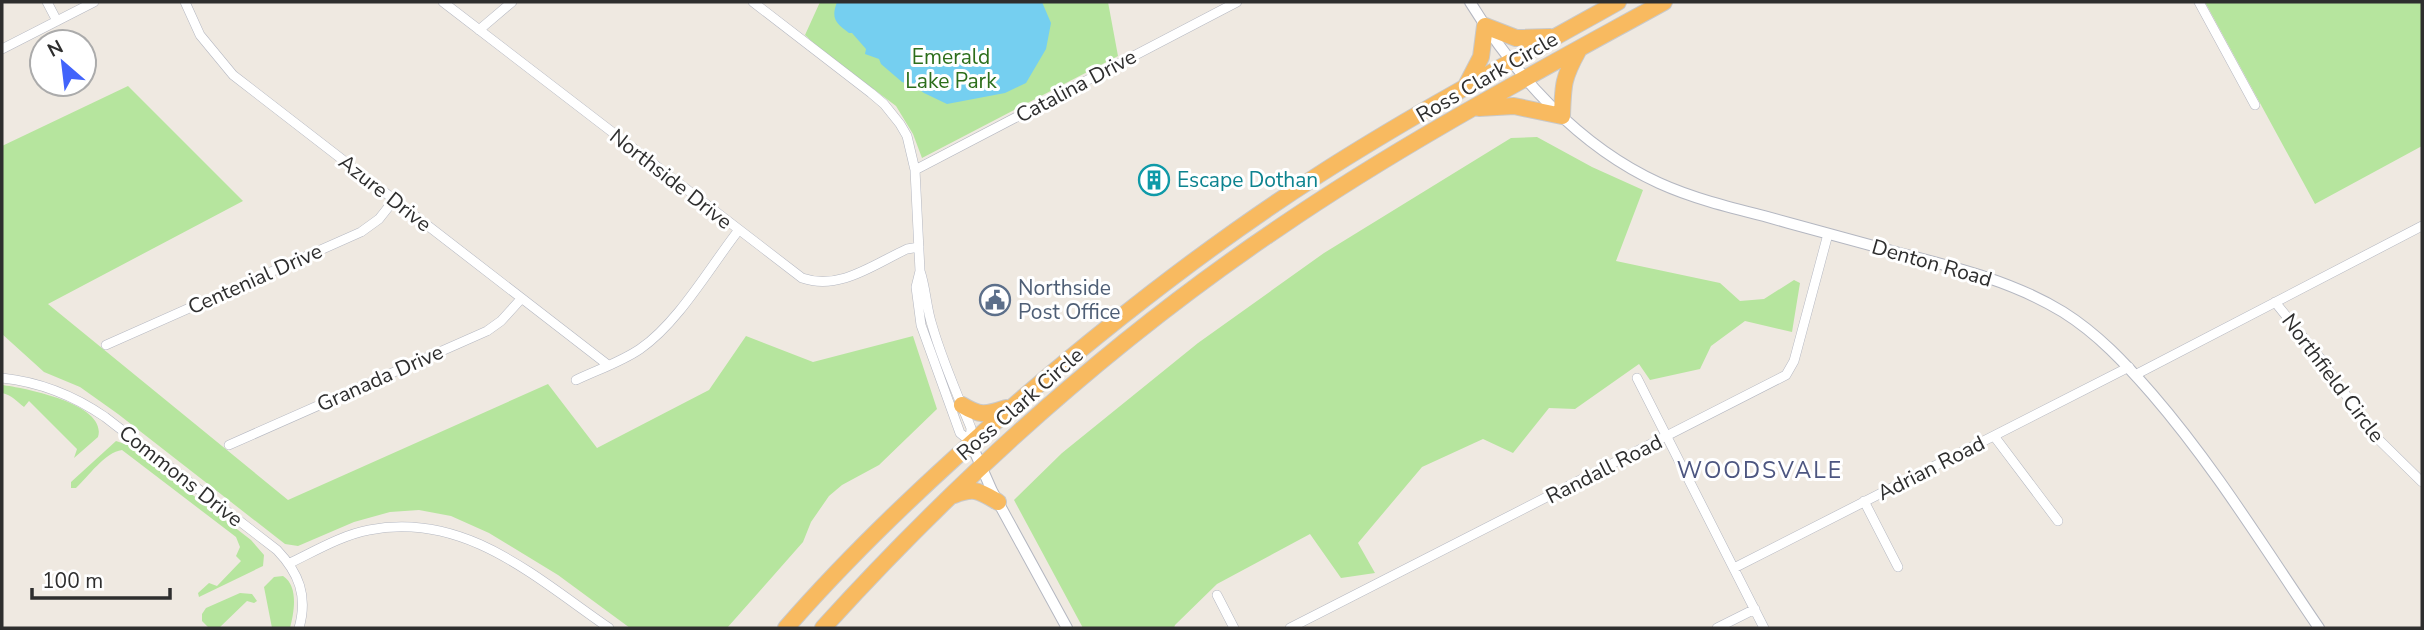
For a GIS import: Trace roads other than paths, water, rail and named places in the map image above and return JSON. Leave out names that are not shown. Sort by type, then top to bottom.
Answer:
[{"type":"highway","name":"Ross Clark Circle","points":[[786,628],[854,555],[970,441],[1196,258],[1320,174],[1409,119],[1618,2]]},
{"type":"highway","name":"Ross Clark Circle","points":[[823,628],[945,499],[980,466],[1093,368],[1210,276],[1331,193],[1409,145],[1664,2]]},
{"type":"highway","points":[[1465,87],[1481,57],[1485,26],[1516,38],[1531,40],[1556,37]]},
{"type":"highway","points":[[1474,108],[1514,106],[1562,116],[1565,74],[1580,49]]},
{"type":"highway","points":[[1409,119],[1413,128],[1409,145]]},
{"type":"highway","points":[[1320,174],[1331,193]]},
{"type":"highway","points":[[1196,258],[1210,276]]},
{"type":"highway","points":[[961,405],[977,414],[990,413],[1014,405]]},
{"type":"highway","points":[[945,499],[970,489],[998,502]]},
{"type":"highway","points":[[854,555],[874,574]]},
{"type":"street","points":[[47,2],[57,21]]},
{"type":"street","points":[[2,49],[94,2]]},
{"type":"street","name":"Azure Drive","points":[[184,2],[200,35],[233,75],[608,365]]},
{"type":"street","name":"Northside Drive","points":[[443,2],[802,278],[822,283],[840,280],[888,257],[919,247]]},
{"type":"street","points":[[479,30],[512,2]]},
{"type":"street","points":[[753,2],[884,104],[906,135],[915,170],[920,271],[931,323],[971,428],[970,441],[980,466],[1067,628]]},
{"type":"street","name":"Denton Road","points":[[1469,2],[1510,62],[1562,116],[1599,146],[1658,183],[1721,205],[1965,270],[2026,294],[2080,323],[2132,371],[2172,417],[2214,473],[2319,628]]},
{"type":"street","points":[[2199,2],[2255,105]]},
{"type":"street","name":"Catalina Drive","points":[[915,170],[1219,6],[1232,3]]},
{"type":"street","name":"Centenial Drive","points":[[106,345],[361,232],[379,219],[394,200]]},
{"type":"street","name":"Northfield Circle","points":[[2132,371],[2275,302],[2422,226]]},
{"type":"street","points":[[576,380],[640,348],[659,333],[738,231]]},
{"type":"street","name":"Randall Road","points":[[1290,628],[1786,375],[1794,361],[1828,234]]},
{"type":"street","points":[[920,271],[916,287],[921,325],[960,433],[970,441]]},
{"type":"street","name":"Granada Drive","points":[[229,445],[487,331],[501,321],[521,299]]},
{"type":"street","name":"Northfield Circle","points":[[2275,302],[2324,363],[2372,433],[2422,482]]},
{"type":"street","name":"Adrian Road","points":[[1734,568],[1994,436],[2132,371]]},
{"type":"street","name":"Commons Drive","points":[[2,378],[48,387],[88,405],[277,550],[297,573],[302,596],[299,628]]},
{"type":"street","points":[[1637,378],[1765,628]]},
{"type":"street","points":[[1994,436],[2058,521]]},
{"type":"street","points":[[1864,501],[1898,567]]},
{"type":"street","points":[[290,563],[366,530],[395,526],[424,527],[478,541],[609,628]]},
{"type":"street","points":[[1217,595],[1234,628]]},
{"type":"street","points":[[1717,628],[1755,609]]},
{"type":"water","points":[[837,2],[1042,2],[1051,23],[1046,49],[1026,83],[1005,93],[947,104],[902,82],[881,64],[879,59],[865,54],[866,49],[852,33],[835,20]]},
{"type":"place","name":"Escape Dothan","points":[[1154,180]]},
{"type":"place","name":"Northside Post Office","points":[[995,300]]},
{"type":"district","name":"WOODSVALE","points":[[1760,470]]},
{"type":"park label","name":"Emerald Lake Park","points":[[951,69]]}]
